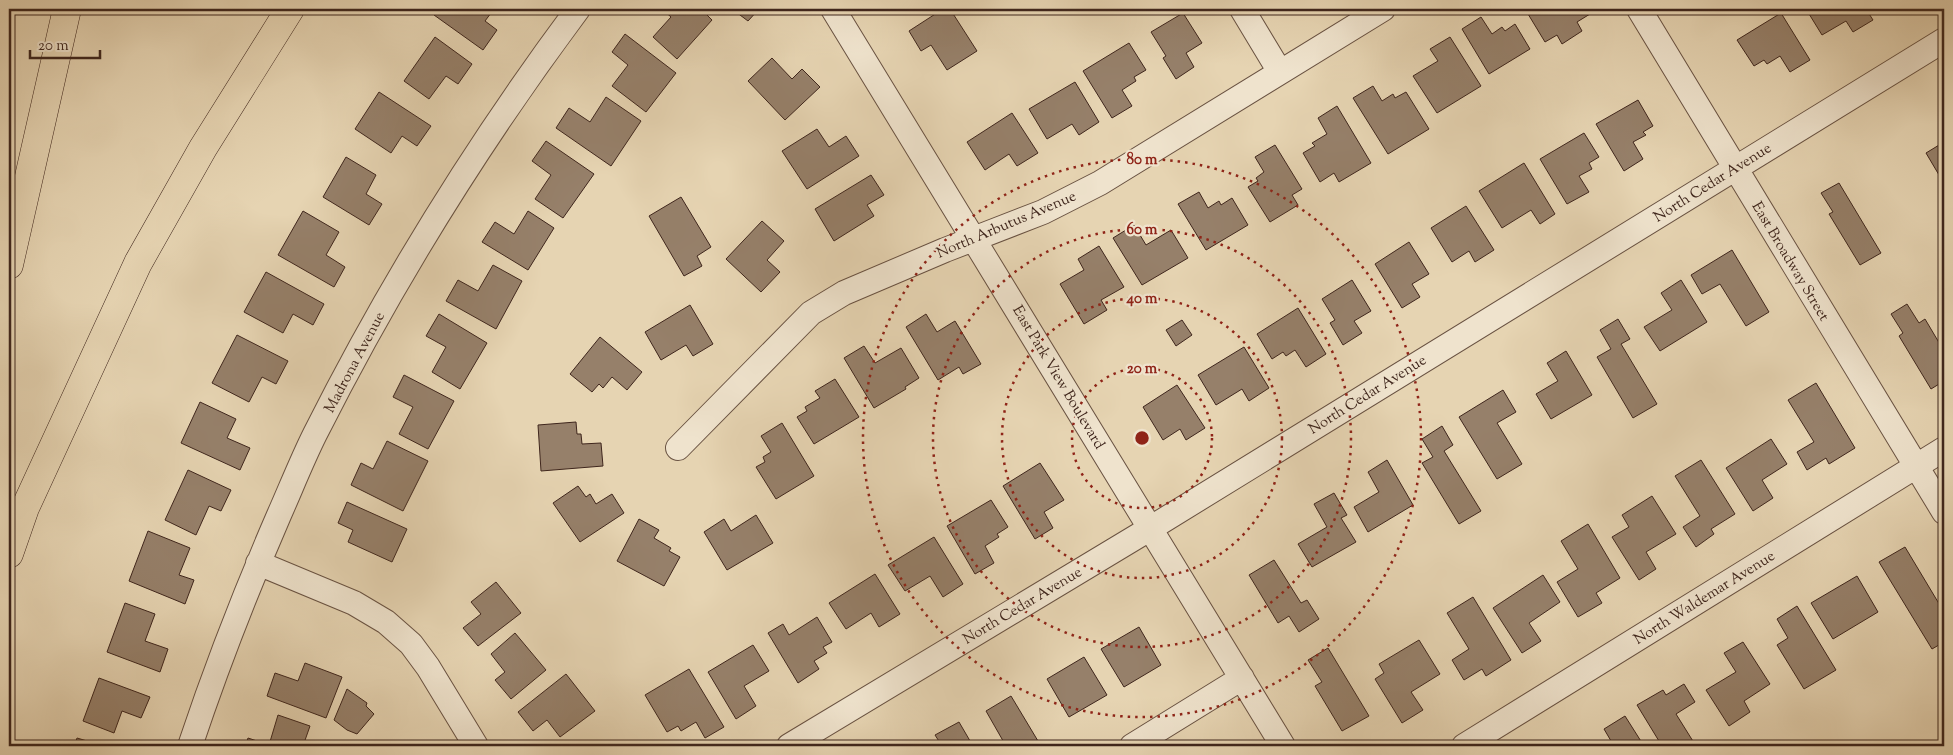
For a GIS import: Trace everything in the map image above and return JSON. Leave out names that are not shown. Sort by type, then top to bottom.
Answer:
[{"type":"highway","points":[[9,265],[67,9]]},
{"type":"highway","points":[[9,554],[25,508],[138,263],[203,148],[290,9]]},
{"type":"street","name":"Madrona Avenue","points":[[190,746],[225,644],[258,563],[314,436],[373,325],[425,234],[489,132],[578,9]]},
{"type":"street","name":"East Park View Boulevard","points":[[833,9],[1283,746]]},
{"type":"street","points":[[1242,9],[1280,72]]},
{"type":"street","name":"North Arbutus Avenue","points":[[678,448],[811,313],[844,293],[1043,212],[1100,183],[1383,9]]},
{"type":"street","name":"East Broadway Street","points":[[1639,9],[1944,512]]},
{"type":"street","name":"North Cedar Avenue","points":[[789,746],[1151,528],[1944,40]]},
{"type":"street","name":"North Waldemar Avenue","points":[[1464,746],[1944,448]]},
{"type":"street","points":[[258,563],[354,603],[386,622],[411,644],[422,659],[476,746]]},
{"type":"street","points":[[1132,746],[1242,678]]},
{"type":"building","points":[[438,9],[494,9],[485,21],[497,30],[483,50],[434,15]]},
{"type":"building","points":[[662,9],[701,9],[712,20],[677,59],[653,37],[671,17]]},
{"type":"building","points":[[732,9],[759,9],[748,21]]},
{"type":"building","points":[[943,9],[950,9],[977,51],[947,70],[931,45],[921,51],[909,31]]},
{"type":"building","points":[[1525,9],[1587,9],[1590,14],[1577,22],[1582,31],[1562,44],[1557,35],[1545,42]]},
{"type":"building","points":[[1806,9],[1866,9],[1873,20],[1853,32],[1846,21],[1822,35]]},
{"type":"building","points":[[1183,13],[1202,43],[1186,53],[1194,67],[1176,79],[1163,58],[1166,56],[1151,32]]},
{"type":"building","points":[[1781,13],[1810,60],[1790,72],[1780,56],[1767,64],[1764,60],[1754,66],[1737,40]]},
{"type":"building","points":[[1481,17],[1492,34],[1502,27],[1505,31],[1515,24],[1530,49],[1489,74],[1462,29]]},
{"type":"building","points":[[625,34],[676,73],[646,112],[612,86],[628,65],[612,52]]},
{"type":"building","points":[[435,37],[472,64],[458,84],[446,76],[429,99],[404,81]]},
{"type":"building","points":[[1450,37],[1481,86],[1437,113],[1413,76],[1438,61],[1430,49]]},
{"type":"building","points":[[1129,43],[1146,70],[1134,77],[1136,81],[1122,90],[1132,106],[1112,118],[1083,71]]},
{"type":"building","points":[[772,58],[792,79],[802,69],[820,87],[785,120],[748,81]]},
{"type":"building","points":[[1075,82],[1099,122],[1079,135],[1072,124],[1047,139],[1029,109]]},
{"type":"building","points":[[1373,86],[1382,101],[1393,94],[1395,98],[1406,92],[1429,129],[1388,154],[1353,98]]},
{"type":"building","points":[[379,92],[431,126],[417,146],[402,136],[391,153],[355,129]]},
{"type":"building","points":[[606,97],[641,121],[611,166],[556,128],[569,108],[590,122]]},
{"type":"building","points":[[1638,100],[1653,126],[1643,132],[1646,135],[1633,142],[1643,159],[1624,171],[1596,124]]},
{"type":"building","points":[[1337,106],[1371,163],[1339,182],[1334,173],[1320,182],[1303,153],[1315,146],[1312,143],[1327,134],[1318,118]]},
{"type":"building","points":[[1012,113],[1038,153],[1017,166],[1009,154],[985,170],[967,142]]},
{"type":"building","points":[[817,129],[829,147],[846,136],[859,156],[807,189],[782,151]]},
{"type":"building","points":[[1584,133],[1599,157],[1589,163],[1592,169],[1579,176],[1589,192],[1567,204],[1540,159]]},
{"type":"building","points":[[546,141],[594,174],[563,218],[535,199],[551,175],[532,161]]},
{"type":"building","points":[[1944,142],[1944,178],[1942,180],[1926,153]]},
{"type":"building","points":[[1275,145],[1302,189],[1292,195],[1298,205],[1270,222],[1248,187],[1258,181],[1256,178],[1264,172],[1255,157]]},
{"type":"building","points":[[346,157],[376,175],[366,194],[382,204],[369,225],[323,197]]},
{"type":"building","points":[[1524,163],[1555,214],[1540,224],[1531,210],[1502,228],[1479,191]]},
{"type":"building","points":[[871,175],[884,195],[867,205],[874,216],[834,241],[815,209]]},
{"type":"building","points":[[1839,183],[1881,253],[1860,265],[1829,214],[1833,212],[1821,193]]},
{"type":"building","points":[[1199,192],[1208,208],[1219,201],[1221,205],[1232,198],[1248,225],[1206,250],[1178,204]]},
{"type":"building","points":[[681,197],[711,247],[697,256],[702,266],[684,276],[649,216]]},
{"type":"building","points":[[1466,206],[1494,250],[1475,262],[1469,251],[1452,262],[1431,228]]},
{"type":"building","points":[[303,211],[339,232],[326,255],[345,267],[334,287],[278,255]]},
{"type":"building","points":[[528,211],[554,228],[528,270],[482,242],[495,222],[514,234]]},
{"type":"building","points":[[762,221],[784,241],[767,260],[780,272],[761,292],[726,259]]},
{"type":"building","points":[[1134,225],[1146,245],[1171,230],[1188,258],[1142,285],[1113,238]]},
{"type":"building","points":[[1409,242],[1429,274],[1412,284],[1420,297],[1402,308],[1375,264]]},
{"type":"building","points":[[1099,246],[1124,287],[1101,300],[1107,310],[1084,324],[1060,284],[1084,270],[1078,259]]},
{"type":"building","points":[[1732,250],[1769,312],[1746,326],[1720,284],[1702,294],[1691,275]]},
{"type":"building","points":[[493,265],[522,281],[496,329],[446,301],[458,280],[478,291]]},
{"type":"building","points":[[266,272],[324,304],[313,325],[293,314],[283,333],[244,312]]},
{"type":"building","points":[[1352,280],[1371,311],[1354,321],[1362,333],[1343,345],[1330,323],[1335,320],[1322,299]]},
{"type":"building","points":[[1681,280],[1707,322],[1660,351],[1644,327],[1672,310],[1661,293]]},
{"type":"building","points":[[1907,304],[1919,323],[1925,319],[1944,351],[1944,381],[1931,389],[1899,336],[1903,333],[1891,314]]},
{"type":"building","points":[[690,305],[713,344],[693,356],[686,345],[661,360],[645,332]]},
{"type":"building","points":[[1298,308],[1326,354],[1306,367],[1295,350],[1286,356],[1283,352],[1272,359],[1257,334]]},
{"type":"building","points":[[439,314],[487,343],[460,389],[432,372],[446,347],[426,336]]},
{"type":"building","points":[[926,314],[937,332],[955,321],[981,364],[963,374],[959,367],[938,380],[906,327]]},
{"type":"building","points":[[1618,319],[1630,339],[1621,344],[1657,404],[1633,418],[1597,357],[1611,349],[1600,330]]},
{"type":"building","points":[[1182,320],[1192,335],[1176,346],[1166,330]]},
{"type":"building","points":[[237,335],[288,361],[276,384],[262,377],[249,402],[212,383]]},
{"type":"building","points":[[600,337],[642,372],[627,390],[612,377],[603,388],[599,384],[592,392],[570,374]]},
{"type":"building","points":[[864,346],[875,363],[901,348],[919,378],[905,387],[906,389],[874,408],[844,358]]},
{"type":"building","points":[[1244,347],[1269,388],[1249,401],[1242,389],[1216,405],[1198,375]]},
{"type":"building","points":[[1566,351],[1592,395],[1551,419],[1536,394],[1558,381],[1547,363]]},
{"type":"building","points":[[404,375],[454,401],[428,449],[399,434],[413,407],[393,397]]},
{"type":"building","points":[[835,379],[859,417],[814,444],[797,417],[807,411],[805,407],[820,398],[815,391]]},
{"type":"building","points":[[1816,383],[1855,448],[1829,464],[1826,458],[1807,470],[1797,452],[1814,442],[1788,400]]},
{"type":"building","points":[[1177,385],[1205,428],[1186,440],[1180,429],[1163,440],[1143,407]]},
{"type":"building","points":[[1503,390],[1516,412],[1497,423],[1522,464],[1497,479],[1459,417]]},
{"type":"building","points":[[200,402],[236,419],[227,438],[250,448],[240,470],[181,443]]},
{"type":"building","points":[[576,422],[577,434],[581,434],[582,444],[601,443],[603,466],[541,471],[538,425]]},
{"type":"building","points":[[782,423],[814,476],[776,499],[756,467],[765,462],[763,457],[771,452],[761,436]]},
{"type":"building","points":[[1442,426],[1453,445],[1444,451],[1481,511],[1459,524],[1422,463],[1433,457],[1422,439]]},
{"type":"building","points":[[1771,439],[1787,464],[1762,480],[1773,498],[1753,511],[1726,468]]},
{"type":"building","points":[[387,441],[428,461],[403,511],[351,485],[361,463],[373,469]]},
{"type":"building","points":[[1387,460],[1413,505],[1368,532],[1354,507],[1379,492],[1368,472]]},
{"type":"building","points":[[1701,460],[1735,514],[1711,529],[1714,534],[1696,547],[1683,527],[1700,516],[1675,476]]},
{"type":"building","points":[[1040,463],[1064,500],[1044,512],[1053,528],[1035,539],[1003,486]]},
{"type":"building","points":[[188,470],[231,490],[221,511],[209,506],[196,535],[165,520]]},
{"type":"building","points":[[578,486],[586,497],[590,494],[596,504],[612,494],[624,513],[580,542],[553,503]]},
{"type":"building","points":[[1334,493],[1347,515],[1341,518],[1356,542],[1312,567],[1298,544],[1327,527],[1314,504]]},
{"type":"building","points":[[1652,496],[1676,534],[1646,552],[1656,569],[1639,580],[1612,537],[1629,527],[1622,515]]},
{"type":"building","points":[[991,500],[1008,527],[997,534],[999,537],[985,546],[994,563],[975,574],[947,526]]},
{"type":"building","points":[[347,502],[407,529],[392,562],[348,542],[353,530],[338,523]]},
{"type":"building","points":[[756,515],[773,543],[727,570],[704,532],[724,519],[731,531]]},
{"type":"building","points":[[639,519],[659,530],[654,538],[671,548],[669,551],[680,557],[664,586],[617,561]]},
{"type":"building","points":[[1588,524],[1620,578],[1596,593],[1602,603],[1578,617],[1557,582],[1578,569],[1561,541]]},
{"type":"building","points":[[148,531],[190,548],[179,575],[194,580],[185,604],[129,581]]},
{"type":"building","points":[[934,537],[963,584],[943,597],[930,576],[905,591],[888,565]]},
{"type":"building","points":[[1905,547],[1944,612],[1944,642],[1932,649],[1879,562]]},
{"type":"building","points":[[1274,560],[1301,603],[1307,600],[1319,619],[1299,632],[1289,616],[1278,623],[1249,575]]},
{"type":"building","points":[[875,574],[900,614],[879,627],[871,613],[846,629],[829,603]]},
{"type":"building","points":[[1543,575],[1560,602],[1529,623],[1541,641],[1522,653],[1493,608]]},
{"type":"building","points":[[1857,576],[1878,612],[1833,639],[1811,603]]},
{"type":"building","points":[[496,582],[521,613],[478,646],[463,628],[481,614],[471,602]]},
{"type":"building","points":[[1473,597],[1511,660],[1486,676],[1482,669],[1464,680],[1452,660],[1469,649],[1447,613]]},
{"type":"building","points":[[125,603],[155,614],[145,641],[168,649],[160,672],[107,652]]},
{"type":"building","points":[[1797,606],[1836,670],[1804,689],[1777,645],[1788,638],[1777,619]]},
{"type":"building","points":[[817,617],[832,642],[823,647],[827,653],[814,661],[819,669],[798,683],[768,633],[783,624],[789,635]]},
{"type":"building","points":[[1139,627],[1161,665],[1124,687],[1101,649]]},
{"type":"building","points":[[515,633],[546,670],[511,699],[495,680],[505,672],[491,654]]},
{"type":"building","points":[[1419,640],[1440,674],[1411,692],[1423,710],[1402,723],[1375,679],[1384,673],[1379,664]]},
{"type":"building","points":[[1743,642],[1770,684],[1744,701],[1750,712],[1729,726],[1706,690],[1736,672],[1724,653]]},
{"type":"building","points":[[753,645],[769,671],[744,686],[756,706],[736,719],[708,672]]},
{"type":"building","points":[[1328,648],[1369,716],[1342,731],[1315,686],[1322,682],[1308,660]]},
{"type":"building","points":[[1084,657],[1107,695],[1069,717],[1047,679]]},
{"type":"building","points":[[305,663],[342,677],[326,718],[267,696],[275,673],[298,681]]},
{"type":"building","points":[[689,669],[724,727],[705,738],[696,722],[681,731],[678,726],[667,732],[645,695]]},
{"type":"building","points":[[566,674],[595,711],[560,737],[547,720],[533,731],[518,712]]},
{"type":"building","points":[[99,678],[150,697],[141,718],[122,711],[114,733],[83,721]]},
{"type":"building","points":[[1684,684],[1695,702],[1676,714],[1696,746],[1662,746],[1637,705],[1663,690],[1666,695]]},
{"type":"building","points":[[347,689],[367,703],[366,706],[374,714],[357,734],[347,730],[334,720]]},
{"type":"building","points":[[1011,696],[1041,746],[1006,746],[986,711]]},
{"type":"building","points":[[278,715],[310,726],[303,746],[245,746],[248,738],[269,745]]},
{"type":"building","points":[[1625,716],[1644,746],[1614,746],[1604,729]]},
{"type":"building","points":[[959,722],[973,746],[942,746],[935,735]]},
{"type":"building","points":[[77,738],[104,746],[74,746]]},
{"type":"building","points":[[1944,739],[1944,746],[1932,746]]}]
